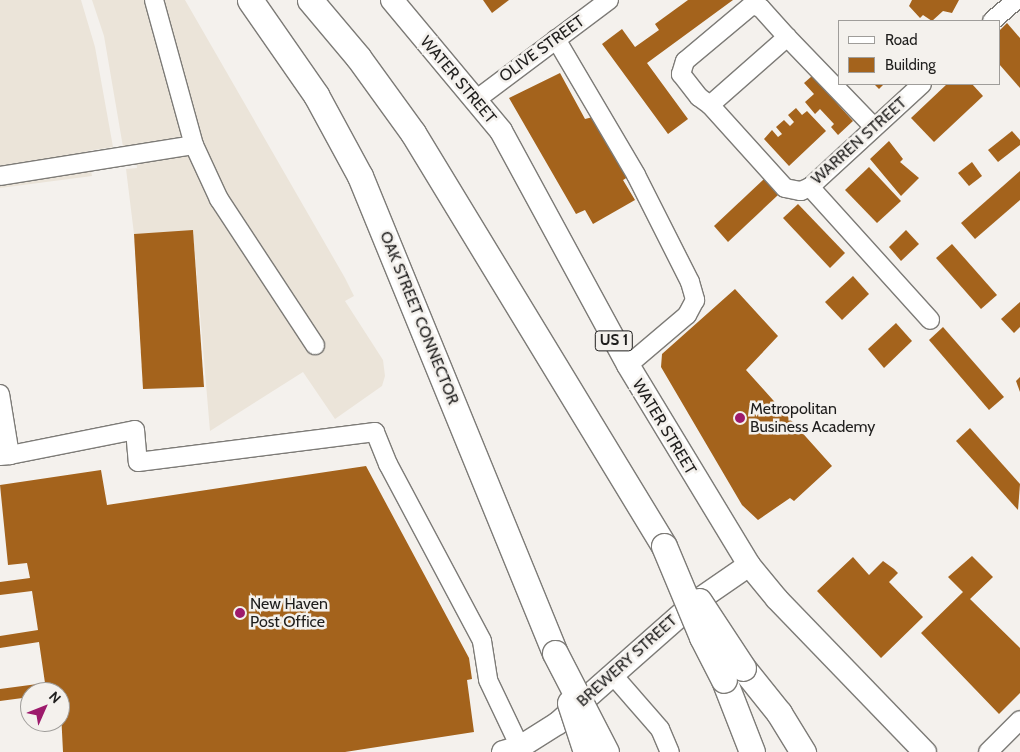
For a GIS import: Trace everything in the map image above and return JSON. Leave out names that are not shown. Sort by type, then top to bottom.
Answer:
[{"type":"highway","name":"OAK STREET CONNECTOR","points":[[250,0],[316,95],[360,176],[555,653]]},
{"type":"highway","points":[[310,0],[378,82],[413,133],[664,546],[733,674],[787,752]]},
{"type":"highway","points":[[555,653],[570,752]]},
{"type":"highway","points":[[555,653],[586,752]]},
{"type":"highway","points":[[555,653],[606,752]]},
{"type":"highway","points":[[733,674],[752,752]]},
{"type":"highway","points":[[733,674],[779,713],[803,752]]},
{"type":"main road","name":"WATER STREET","points":[[392,0],[477,99],[522,166],[628,365],[749,565],[777,599],[925,752]]},
{"type":"main road","name":"BREWERY STREET","points":[[511,750],[558,723],[694,603],[749,565]]},
{"type":"street","points":[[154,0],[194,146],[219,199],[315,345]]},
{"type":"street","name":"OLIVE STREET","points":[[477,99],[609,0]]},
{"type":"street","points":[[993,20],[1016,0],[1020,4]]},
{"type":"street","name":"WARREN STREET","points":[[787,37],[761,8],[752,6],[692,56],[682,66],[681,74],[699,97],[710,105],[785,188],[792,192],[810,187],[921,85]]},
{"type":"street","points":[[710,105],[787,37],[874,127]]},
{"type":"street","points":[[556,39],[632,167],[690,282],[695,300],[687,315],[628,365]]},
{"type":"street","points":[[0,176],[194,146]]},
{"type":"street","points":[[810,187],[930,320]]},
{"type":"street","points":[[0,394],[5,456],[135,430],[138,462],[375,432],[388,464],[482,640],[488,680],[511,750]]},
{"type":"street","points":[[612,674],[660,729],[670,752]]},
{"type":"street","points":[[988,752],[1016,732]]},
{"type":"shaded area","points":[[0,0],[81,0],[95,47],[113,147],[87,151],[92,176],[0,188]]},
{"type":"shaded area","points":[[92,0],[185,0],[345,278],[354,296],[345,301],[383,360],[385,376],[382,386],[335,419],[303,372],[210,431],[193,231],[134,234],[126,169],[137,168],[135,146],[123,147],[104,36]]},
{"type":"building","points":[[483,0],[509,0],[492,13]]},
{"type":"building","points":[[688,0],[733,0],[647,63],[688,119],[668,134],[602,44],[622,29],[635,47],[659,30],[655,24]]},
{"type":"building","points":[[912,0],[959,0],[952,13],[943,11],[933,20],[923,15],[920,18],[909,6]]},
{"type":"building","points":[[1007,23],[1020,38],[1020,88],[1000,65],[1000,30]]},
{"type":"building","points":[[560,73],[585,119],[593,117],[628,177],[623,180],[635,200],[593,224],[585,210],[576,214],[509,98]]},
{"type":"building","points":[[812,76],[853,121],[838,135],[831,127],[834,124],[820,109],[815,114],[805,102],[814,94],[804,83]]},
{"type":"building","points":[[875,85],[883,85],[879,89]]},
{"type":"building","points":[[946,85],[973,85],[983,96],[934,142],[911,118]]},
{"type":"building","points":[[796,108],[802,115],[807,111],[826,131],[789,166],[764,139],[772,130],[778,137],[782,134],[776,127],[784,120],[790,126],[794,122],[788,115]]},
{"type":"building","points":[[1012,131],[1020,140],[1020,145],[998,162],[988,150]]},
{"type":"building","points":[[889,141],[903,159],[900,162],[919,178],[901,196],[870,159]]},
{"type":"building","points":[[972,162],[982,176],[969,186],[958,173]]},
{"type":"building","points":[[869,167],[901,201],[877,223],[845,190]]},
{"type":"building","points":[[1020,171],[1020,200],[975,239],[961,223]]},
{"type":"building","points":[[764,179],[778,195],[728,242],[714,226]]},
{"type":"building","points":[[798,204],[845,253],[830,268],[783,218]]},
{"type":"building","points":[[193,230],[204,387],[143,389],[134,234]]},
{"type":"building","points":[[906,230],[919,244],[901,261],[889,247]]},
{"type":"building","points":[[952,244],[997,295],[981,309],[936,258]]},
{"type":"building","points":[[853,276],[869,294],[842,320],[825,302]]},
{"type":"building","name":"Metropolitan Business Academy","points":[[735,289],[778,336],[746,370],[832,466],[794,501],[790,498],[758,520],[742,505],[661,367],[662,354]]},
{"type":"building","points":[[1020,302],[1020,327],[1014,333],[1001,319]]},
{"type":"building","points":[[896,323],[912,341],[884,368],[868,349]]},
{"type":"building","points":[[943,327],[1004,397],[989,410],[929,340]]},
{"type":"building","points":[[1020,377],[1020,392],[1016,381]]},
{"type":"building","points":[[970,428],[1020,484],[1018,510],[956,441]]},
{"type":"building","name":"New Haven Post Office","points":[[366,466],[469,658],[472,679],[467,680],[474,732],[345,752],[63,752],[62,732],[70,732],[70,682],[45,682],[39,642],[0,648],[0,636],[38,630],[32,591],[0,595],[0,582],[30,578],[27,563],[8,565],[0,485],[101,470],[107,505]]},
{"type":"building","points":[[972,556],[993,577],[970,599],[1020,648],[1020,693],[999,714],[921,633],[963,592],[948,577]]},
{"type":"building","points":[[853,557],[869,575],[883,561],[894,569],[898,573],[889,582],[923,617],[881,658],[817,591]]},
{"type":"building","name":"New Haven Post Office","points":[[20,686],[20,698],[0,701],[0,689]]},
{"type":"place","name":"Metropolitan Business Academy","points":[[740,418]]},
{"type":"place","name":"New Haven Post Office","points":[[240,613]]}]
